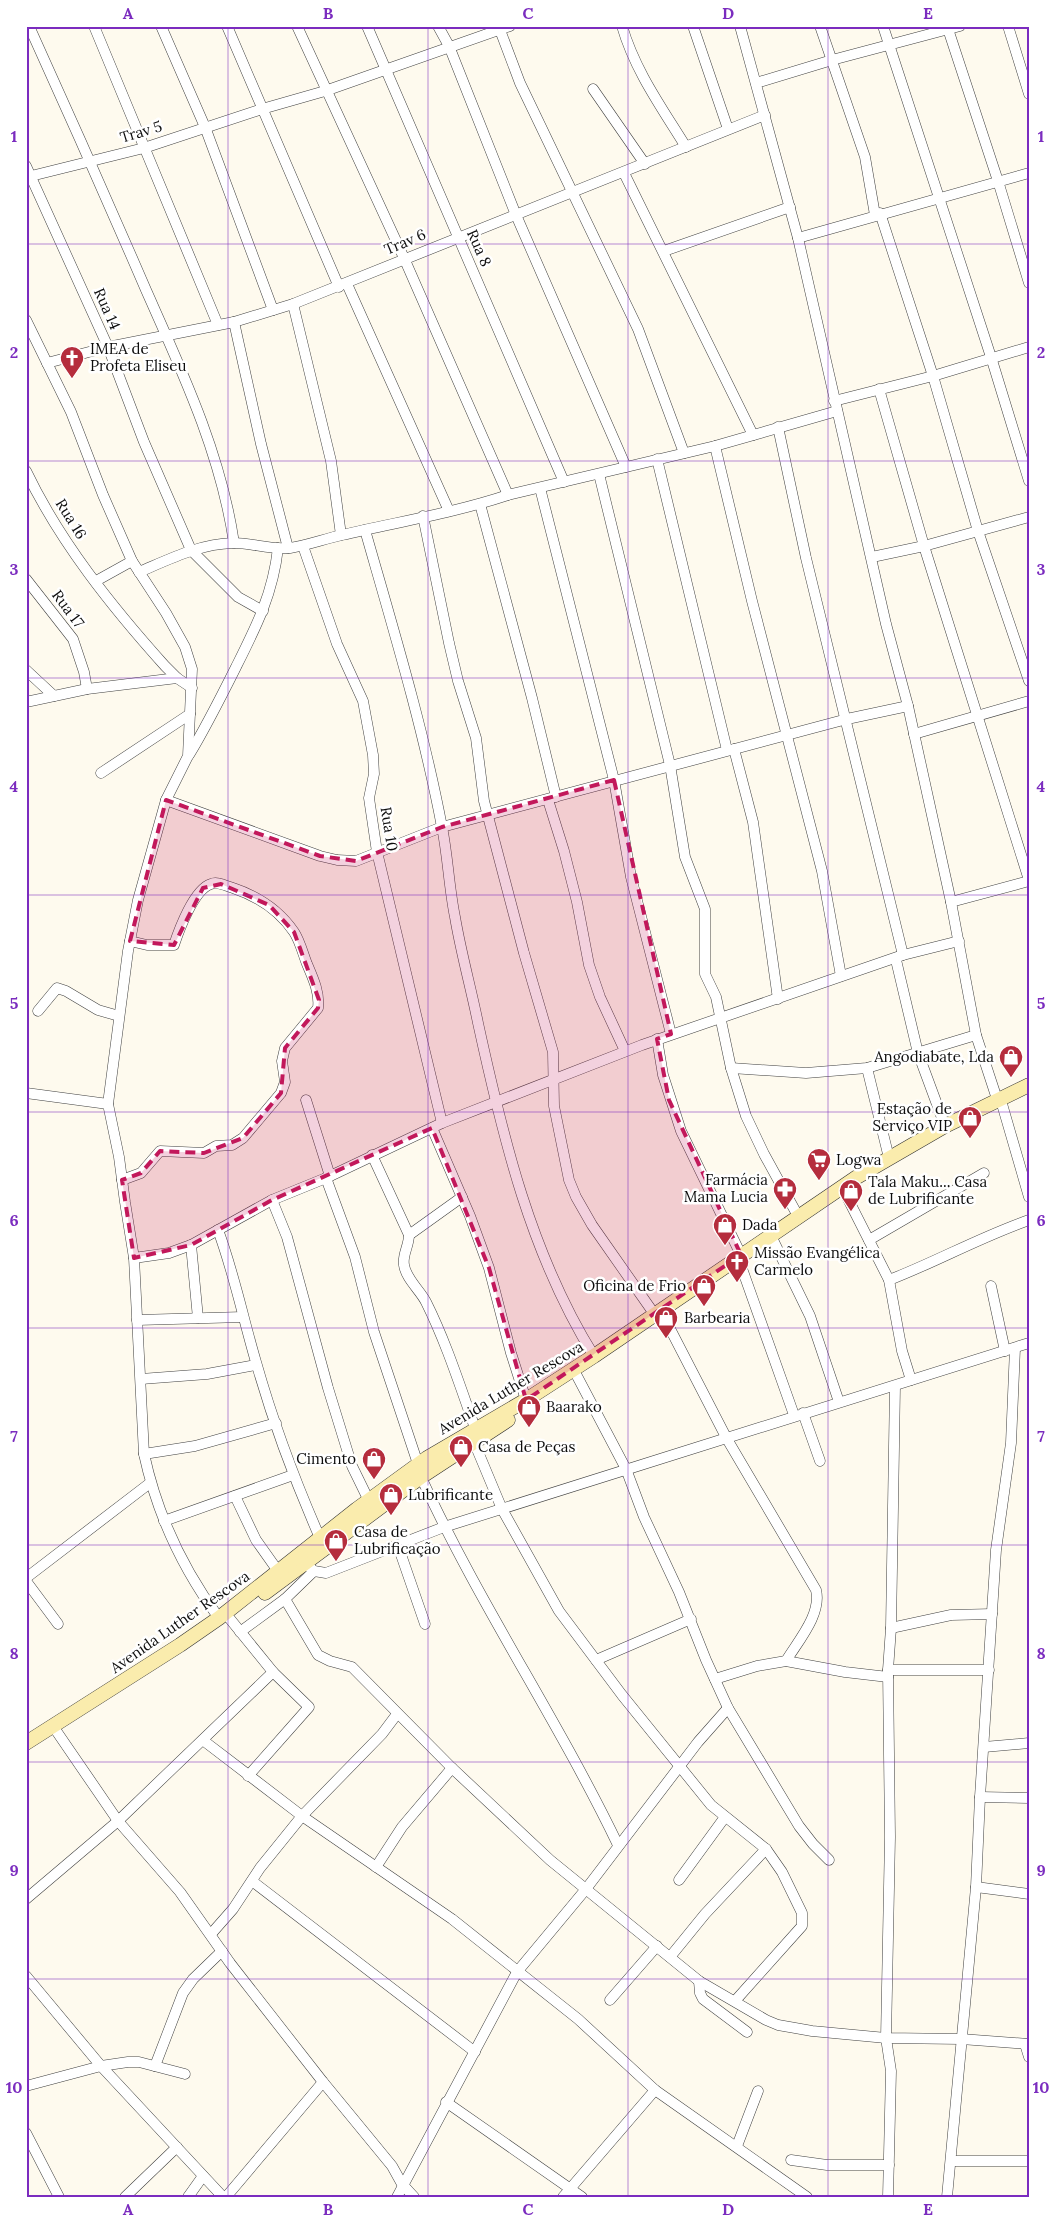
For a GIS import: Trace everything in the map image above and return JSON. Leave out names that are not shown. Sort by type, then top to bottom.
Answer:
[{"type":"main road","name":"Avenida Luther Rescova","points":[[741,1259],[774,1240],[845,1192],[1029,1085]]},
{"type":"main road","name":"Avenida Luther Rescova","points":[[474,1435],[577,1376],[798,1216],[889,1158],[945,1126],[1000,1102],[1029,1093]]},
{"type":"main road","name":"Avenida Luther Rescova","points":[[26,1751],[107,1702],[224,1618],[278,1571],[320,1538],[371,1506],[526,1400],[659,1316]]},
{"type":"main road","name":"Avenida Luther Rescova","points":[[26,1743],[126,1682],[224,1618],[309,1567],[371,1506]]},
{"type":"street","points":[[29,26],[190,389],[230,512],[234,543]]},
{"type":"street","points":[[94,26],[218,325]]},
{"type":"street","points":[[161,26],[205,127],[273,310]]},
{"type":"street","points":[[227,26],[262,108],[343,285],[449,511]]},
{"type":"street","points":[[297,26],[325,91],[404,258],[508,495]]},
{"type":"street","name":"Rua 8","points":[[367,26],[564,482]]},
{"type":"street","points":[[438,26],[449,46],[516,215],[626,467]]},
{"type":"street","points":[[622,26],[628,46],[643,78],[686,147]]},
{"type":"street","points":[[693,26],[728,130]]},
{"type":"street","points":[[740,26],[798,238],[886,624],[908,706],[951,902],[976,1035],[1000,1102],[1029,1197]]},
{"type":"street","points":[[820,26],[865,157],[877,214],[933,376],[978,531],[1029,681]]},
{"type":"street","points":[[883,26],[992,357],[1029,481]]},
{"type":"street","points":[[756,83],[832,60],[960,26]]},
{"type":"street","points":[[1008,26],[1029,94]]},
{"type":"street","points":[[948,28],[1029,283]]},
{"type":"street","points":[[496,29],[638,329],[684,453]]},
{"type":"street","name":"Trav 5","points":[[29,177],[144,148],[262,108],[325,91],[496,29]]},
{"type":"street","points":[[593,90],[645,164]]},
{"type":"street","name":"Trav 6","points":[[47,363],[166,335],[234,322],[293,304],[765,115]]},
{"type":"street","name":"Rua 14","points":[[26,166],[29,177],[108,348],[144,442],[191,550]]},
{"type":"street","points":[[624,173],[753,435]]},
{"type":"street","points":[[798,238],[877,214],[1029,173]]},
{"type":"street","points":[[664,251],[790,208]]},
{"type":"street","points":[[293,304],[331,461],[341,535]]},
{"type":"street","points":[[26,320],[71,412],[103,495],[132,561],[185,647],[192,669],[188,756]]},
{"type":"street","points":[[234,322],[283,548],[263,611],[214,712],[188,756],[166,800],[138,900],[130,941],[108,1104],[134,1258],[144,1454],[150,1483],[164,1521],[190,1576],[224,1618],[240,1632],[273,1672],[308,1707],[248,1776]]},
{"type":"street","points":[[834,401],[933,376],[1029,347]]},
{"type":"street","points":[[878,389],[924,546],[1029,880],[951,902]]},
{"type":"street","points":[[139,572],[191,550],[234,543],[283,548],[303,546],[341,535],[480,504],[508,495],[715,446],[837,411]]},
{"type":"street","points":[[778,427],[806,558],[847,719],[918,1053],[945,1126]]},
{"type":"street","points":[[715,446],[786,735],[822,871],[840,976]]},
{"type":"street","points":[[657,459],[731,750],[753,822],[778,999]]},
{"type":"street","name":"Rua 16","points":[[26,471],[66,542],[151,650],[177,678],[192,688]]},
{"type":"street","points":[[599,474],[670,765],[685,857],[705,909],[704,966],[720,1017],[731,1068],[746,1116],[760,1147],[798,1216]]},
{"type":"street","points":[[540,488],[614,780],[631,877],[671,1034]]},
{"type":"street","points":[[480,504],[577,902],[589,965],[604,1006],[625,1052]]},
{"type":"street","points":[[423,516],[449,643],[460,689],[476,738],[484,801],[524,953],[553,1052],[554,1106],[566,1166],[576,1197],[592,1225],[659,1316],[727,1439],[816,1590],[817,1604],[807,1627],[786,1661]]},
{"type":"street","points":[[872,557],[924,546],[1029,517]]},
{"type":"street","points":[[364,530],[406,672],[442,828],[454,917],[495,1102],[517,1182],[544,1257],[576,1328],[594,1356]]},
{"type":"street","name":"Rua 10","points":[[303,546],[337,644],[363,701],[373,755],[374,774],[369,798],[377,852],[442,1123]]},
{"type":"street","points":[[191,550],[238,597],[263,611]]},
{"type":"street","points":[[96,581],[132,561]]},
{"type":"street","name":"Rua 17","points":[[26,578],[73,639],[84,672],[86,689]]},
{"type":"street","points":[[26,670],[54,696]]},
{"type":"street","points":[[26,702],[86,689],[177,678]]},
{"type":"street","points":[[914,734],[1029,701]]},
{"type":"street","points":[[166,800],[320,856],[337,860],[356,861],[442,828],[670,765],[847,719],[908,706]]},
{"type":"street","points":[[101,773],[190,714]]},
{"type":"street","points":[[122,1180],[141,1173],[160,1151],[204,1152],[216,1146],[232,1145],[243,1138],[281,1093],[285,1082],[282,1061],[285,1048],[318,1008],[319,1000],[314,979],[294,932],[269,905],[251,894],[221,884],[212,883],[203,888],[194,900],[179,930],[174,945],[147,945],[130,941]]},
{"type":"street","points":[[134,1258],[169,1253],[192,1245],[272,1200],[328,1177],[442,1123],[657,1039],[778,999],[840,976],[959,941]]},
{"type":"street","points":[[38,1011],[57,988],[66,991],[98,1010],[119,1016]]},
{"type":"street","points":[[731,1068],[806,1073],[867,1068],[976,1035]]},
{"type":"street","points":[[657,1039],[667,1092],[681,1131],[741,1259],[798,1414],[820,1461]]},
{"type":"street","points":[[867,1068],[889,1158]]},
{"type":"street","points":[[26,1093],[108,1104]]},
{"type":"street","points":[[306,1100],[328,1177],[355,1257],[374,1332],[420,1471],[444,1527],[589,1787],[618,1845]]},
{"type":"street","points":[[432,1128],[462,1197],[489,1268],[511,1353],[526,1400]]},
{"type":"street","points":[[372,1155],[409,1235],[409,1243],[404,1259],[406,1271],[425,1300],[453,1365],[474,1435],[502,1509],[560,1611],[596,1660],[678,1766],[724,1817],[766,1849],[786,1880],[802,1913],[803,1923],[735,2001]]},
{"type":"street","points":[[869,1240],[984,1173]]},
{"type":"street","points":[[845,1192],[889,1280],[902,1351],[911,1380]]},
{"type":"street","points":[[409,1235],[462,1197]]},
{"type":"street","points":[[272,1200],[285,1231],[325,1379],[352,1466],[371,1506]]},
{"type":"street","points":[[889,1280],[920,1268],[998,1231],[1029,1220]]},
{"type":"street","points":[[218,1230],[231,1266],[256,1365],[293,1475],[320,1538]]},
{"type":"street","points":[[774,1240],[810,1316],[839,1402]]},
{"type":"street","points":[[192,1245],[198,1318]]},
{"type":"street","points":[[947,2197],[952,2161],[960,2039],[976,1887],[996,1550],[1011,1444],[1010,1349],[992,1286]]},
{"type":"street","points":[[137,1320],[243,1317]]},
{"type":"street","points":[[240,1632],[285,1599],[309,1567],[326,1573],[444,1527],[727,1439],[798,1414],[895,1386],[1029,1343]]},
{"type":"street","points":[[141,1379],[207,1374],[256,1365]]},
{"type":"street","points":[[577,1376],[626,1470],[644,1517],[728,1708],[800,1826],[813,1844],[829,1860]]},
{"type":"street","points":[[888,2197],[891,2071],[886,2038],[890,1837],[888,1674],[891,1628],[895,1386]]},
{"type":"street","points":[[144,1454],[195,1446],[276,1423]]},
{"type":"street","points":[[164,1521],[293,1475]]},
{"type":"street","points":[[58,1624],[26,1579],[150,1483]]},
{"type":"street","points":[[235,1496],[256,1540],[278,1571]]},
{"type":"street","points":[[398,1546],[425,1624]]},
{"type":"street","points":[[285,1599],[318,1655],[330,1662],[352,1667],[452,1768],[550,1860],[700,1981],[778,2025],[812,2031],[886,2038],[960,2039],[1027,2044],[1029,2057]]},
{"type":"street","points":[[891,1628],[951,1615],[992,1614]]},
{"type":"street","points":[[596,1660],[690,1620]]},
{"type":"street","points":[[715,1678],[757,1666],[786,1661],[845,1672],[888,1674],[989,1670]]},
{"type":"street","points":[[26,1899],[118,1821],[204,1741],[273,1672]]},
{"type":"street","points":[[397,2197],[402,2184],[517,1972],[586,1889],[678,1766],[728,1708]]},
{"type":"street","points":[[210,1934],[233,1909],[260,1868],[302,1816],[382,1734],[397,1714]]},
{"type":"street","points":[[57,1732],[118,1821],[180,1892],[222,1951],[323,2082],[392,2166],[402,2184],[414,2197]]},
{"type":"street","points":[[204,1741],[302,1816],[452,1919],[578,2019],[655,2090],[807,2197]]},
{"type":"street","points":[[984,1747],[1029,1743]]},
{"type":"street","points":[[376,1867],[402,1828],[452,1768]]},
{"type":"street","points":[[980,1797],[1029,1798]]},
{"type":"street","points":[[679,1880],[724,1817]]},
{"type":"street","points":[[670,1957],[705,1914],[766,1849]]},
{"type":"street","points":[[252,1881],[475,2052]]},
{"type":"street","points":[[976,1887],[1029,1894]]},
{"type":"street","points":[[610,2000],[656,1946]]},
{"type":"street","points":[[155,2066],[183,1993],[193,1979],[222,1951]]},
{"type":"street","points":[[26,1976],[101,2066],[224,2197],[323,2082]]},
{"type":"street","points":[[700,1981],[700,1993],[703,1999],[747,2032]]},
{"type":"street","points":[[26,2086],[101,2066],[139,2062],[185,2074]]},
{"type":"street","points":[[567,2193],[655,2090]]},
{"type":"street","points":[[736,2146],[758,2091]]},
{"type":"street","points":[[446,2102],[567,2193],[582,2197]]},
{"type":"street","points":[[26,2133],[58,2197]]},
{"type":"street","points":[[125,2197],[177,2147]]},
{"type":"street","points":[[791,2160],[826,2164],[889,2165]]},
{"type":"street","points":[[952,2161],[1029,2161]]},
{"type":"street","points":[[188,2197],[203,2176]]},
{"type":"highlighted area","points":[[614,780],[671,1034],[657,1039],[669,1100],[741,1255],[526,1400],[489,1268],[432,1128],[272,1200],[191,1245],[134,1258],[122,1180],[141,1173],[160,1151],[204,1153],[243,1138],[281,1093],[285,1048],[318,1008],[319,1000],[294,932],[269,905],[221,884],[203,888],[174,945],[130,941],[166,800],[320,856],[356,861],[442,827]]},
{"type":"place","name":"IMEA de Profeta Eliseu","points":[[72,379]]},
{"type":"place","name":"Angodiabate, Lda","points":[[1011,1078]]},
{"type":"place","name":"Estação de Serviço VIP","points":[[970,1139]]},
{"type":"place","name":"Logwa","points":[[819,1181]]},
{"type":"place","name":"Farmácia Mama Lucia","points":[[785,1210]]},
{"type":"place","name":"Tala Maku... Casa de Lubrificante","points":[[851,1212]]},
{"type":"place","name":"Dada","points":[[725,1246]]},
{"type":"place","name":"Missão Evangélica Carmelo","points":[[737,1283]]},
{"type":"place","name":"Oficina de Frio","points":[[704,1307]]},
{"type":"place","name":"Barbearia","points":[[666,1339]]},
{"type":"place","name":"Baarako","points":[[529,1428]]},
{"type":"place","name":"Casa de Peças","points":[[461,1468]]},
{"type":"place","name":"Cimento","points":[[374,1480]]},
{"type":"place","name":"Lubrificante","points":[[391,1516]]},
{"type":"place","name":"Casa de Lubrificação","points":[[336,1562]]}]
